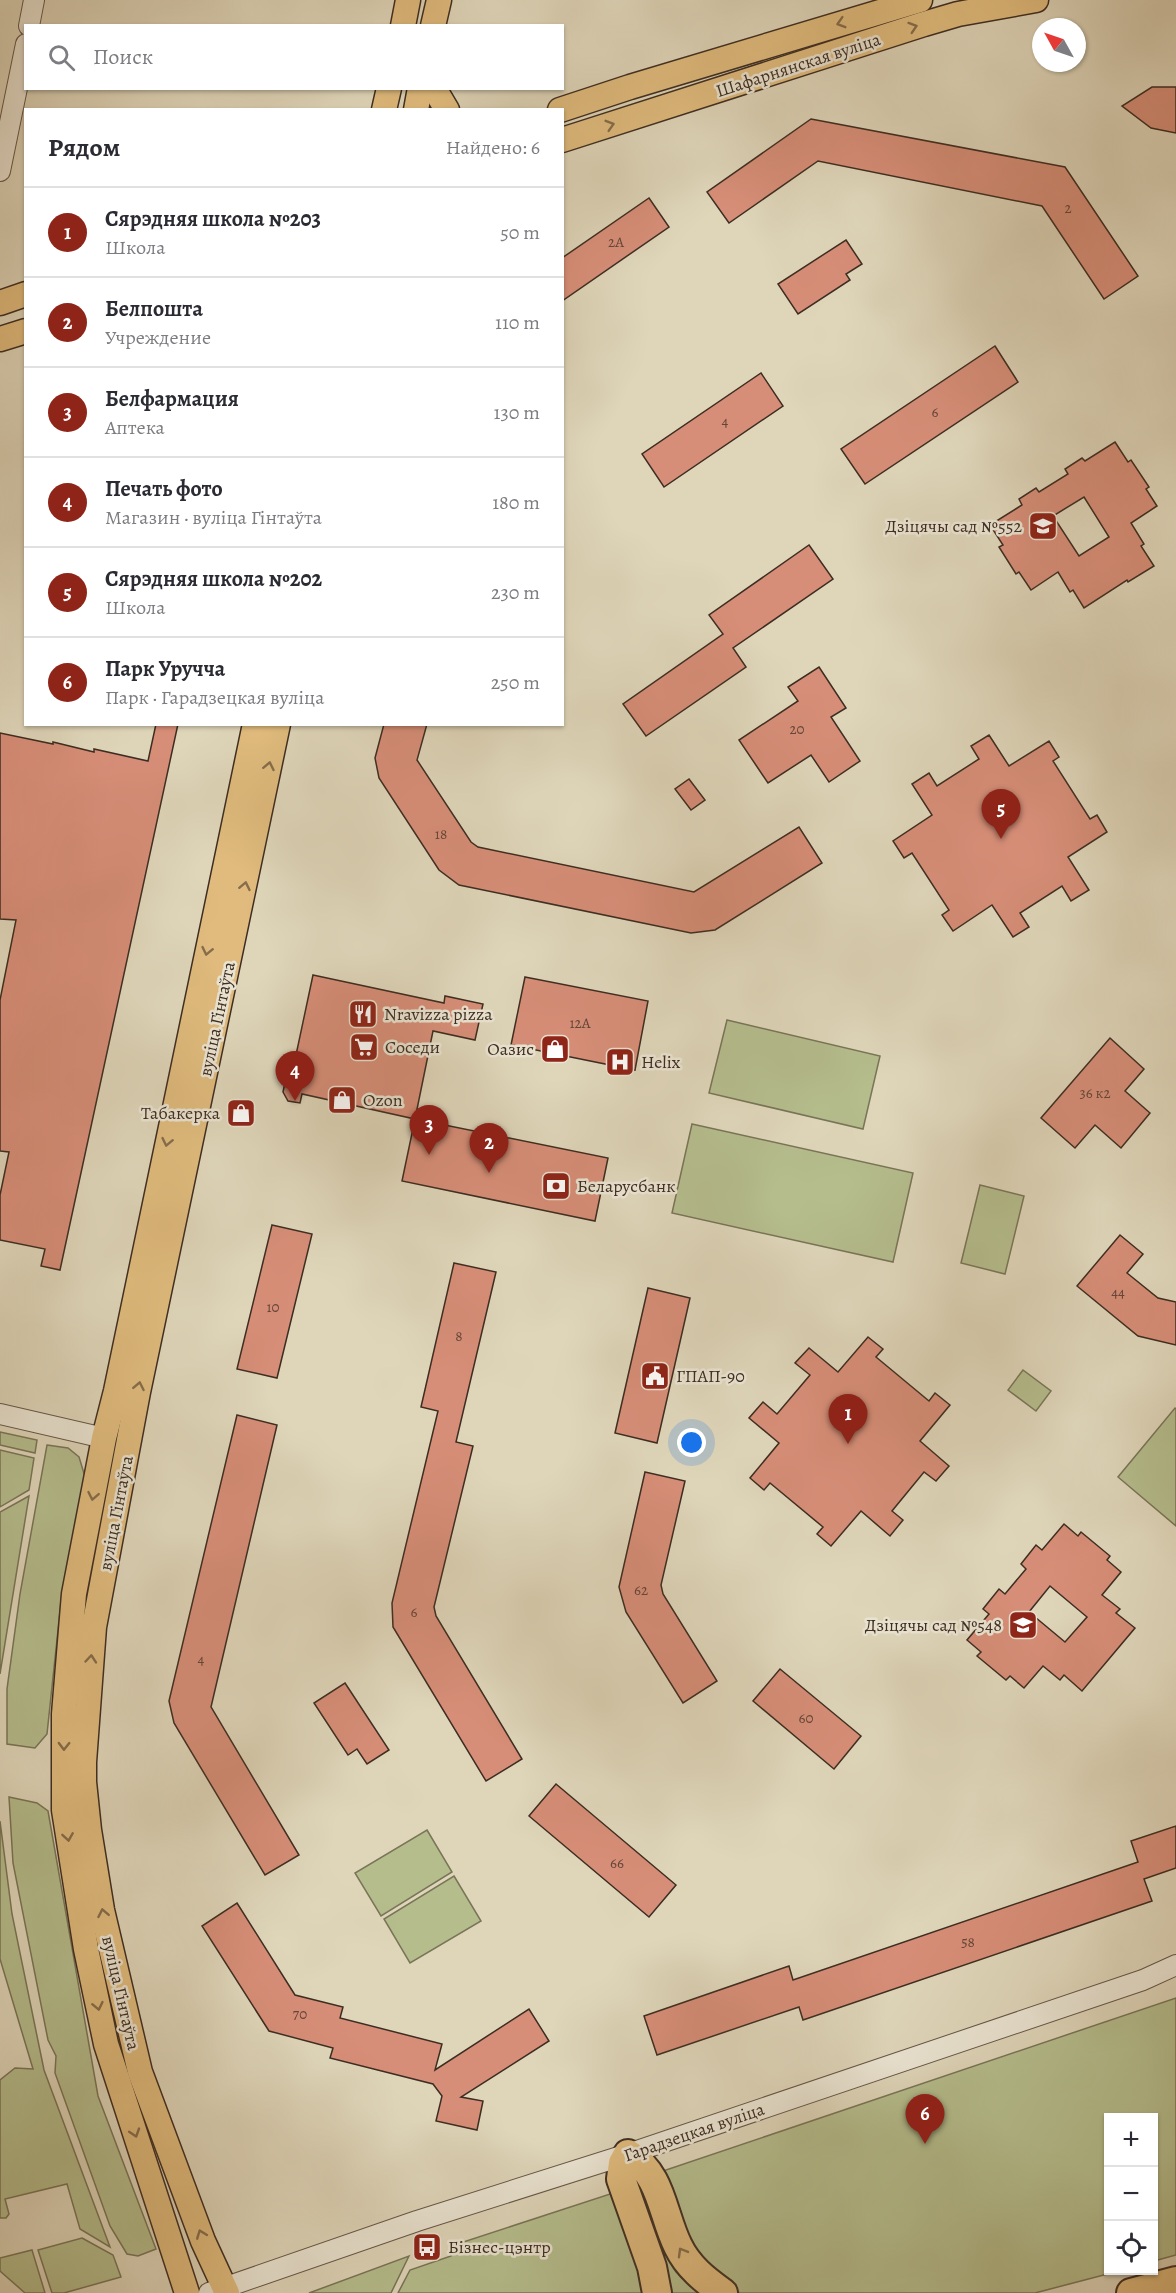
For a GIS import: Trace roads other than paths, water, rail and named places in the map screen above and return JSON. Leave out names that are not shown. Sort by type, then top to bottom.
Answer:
[{"type":"highway","points":[[657,2293],[652,2267],[621,2179],[623,2163],[628,2154],[642,2165],[651,2177],[677,2245],[688,2263],[699,2275],[723,2293]]},
{"type":"highway","points":[[1131,2293],[1176,2281]]},
{"type":"main road","points":[[403,24],[408,0]]},
{"type":"main road","points":[[434,24],[439,0]]},
{"type":"main road","name":"Шафарнянская вуліца","points":[[564,109],[920,0]]},
{"type":"main road","name":"Шафарнянская вуліца","points":[[564,139],[924,24],[958,14],[1036,0]]},
{"type":"main road","points":[[384,108],[389,90]]},
{"type":"main road","points":[[416,108],[420,90]]},
{"type":"main road","points":[[435,90],[446,108]]},
{"type":"main road","points":[[0,303],[24,295]]},
{"type":"main road","points":[[0,339],[24,332]]},
{"type":"main road","name":"вуліца Гінтаўта","points":[[187,2293],[106,2044],[86,1949],[64,1810],[64,1714],[74,1594],[104,1438],[116,1391],[255,726]]},
{"type":"main road","name":"вуліца Гінтаўта","points":[[220,2291],[140,2072],[102,1910],[87,1818],[84,1762],[94,1627],[177,1204],[278,726]]},
{"type":"main road","points":[[104,1438],[129,1444]]},
{"type":"street","points":[[29,24],[34,0]]},
{"type":"street","points":[[0,171],[24,54]]},
{"type":"street","points":[[0,1414],[104,1438]]},
{"type":"street","name":"Гарадзецкая вуліца","points":[[220,2291],[420,2220],[628,2154],[1132,1984],[1176,1965]]},
{"type":"place","name":"Дзіцячы сад №552","points":[[1043,526]]},
{"type":"place","name":"Сярэдняя школа №202","points":[[1001,839]]},
{"type":"place","name":"Nravizza pizza","points":[[363,1014]]},
{"type":"place","name":"Соседи","points":[[364,1047]]},
{"type":"place","name":"Оазис","points":[[555,1049]]},
{"type":"place","name":"Helix","points":[[620,1062]]},
{"type":"place","name":"Ozon","points":[[342,1100]]},
{"type":"place","name":"Печать фото","points":[[295,1101]]},
{"type":"place","name":"Табакерка","points":[[241,1113]]},
{"type":"place","name":"Белфармация","points":[[429,1155]]},
{"type":"place","name":"Белпошта","points":[[489,1173]]},
{"type":"place","name":"Беларусбанк","points":[[556,1186]]},
{"type":"place","name":"ГПАП-90","points":[[655,1376]]},
{"type":"place","name":"Сярэдняя школа №203","points":[[848,1444]]},
{"type":"place","name":"Дзіцячы сад №548","points":[[1023,1625]]},
{"type":"place","name":"Парк Уручча","points":[[925,2144]]},
{"type":"place","name":"Бізнес-цэнтр","points":[[427,2247]]}]
